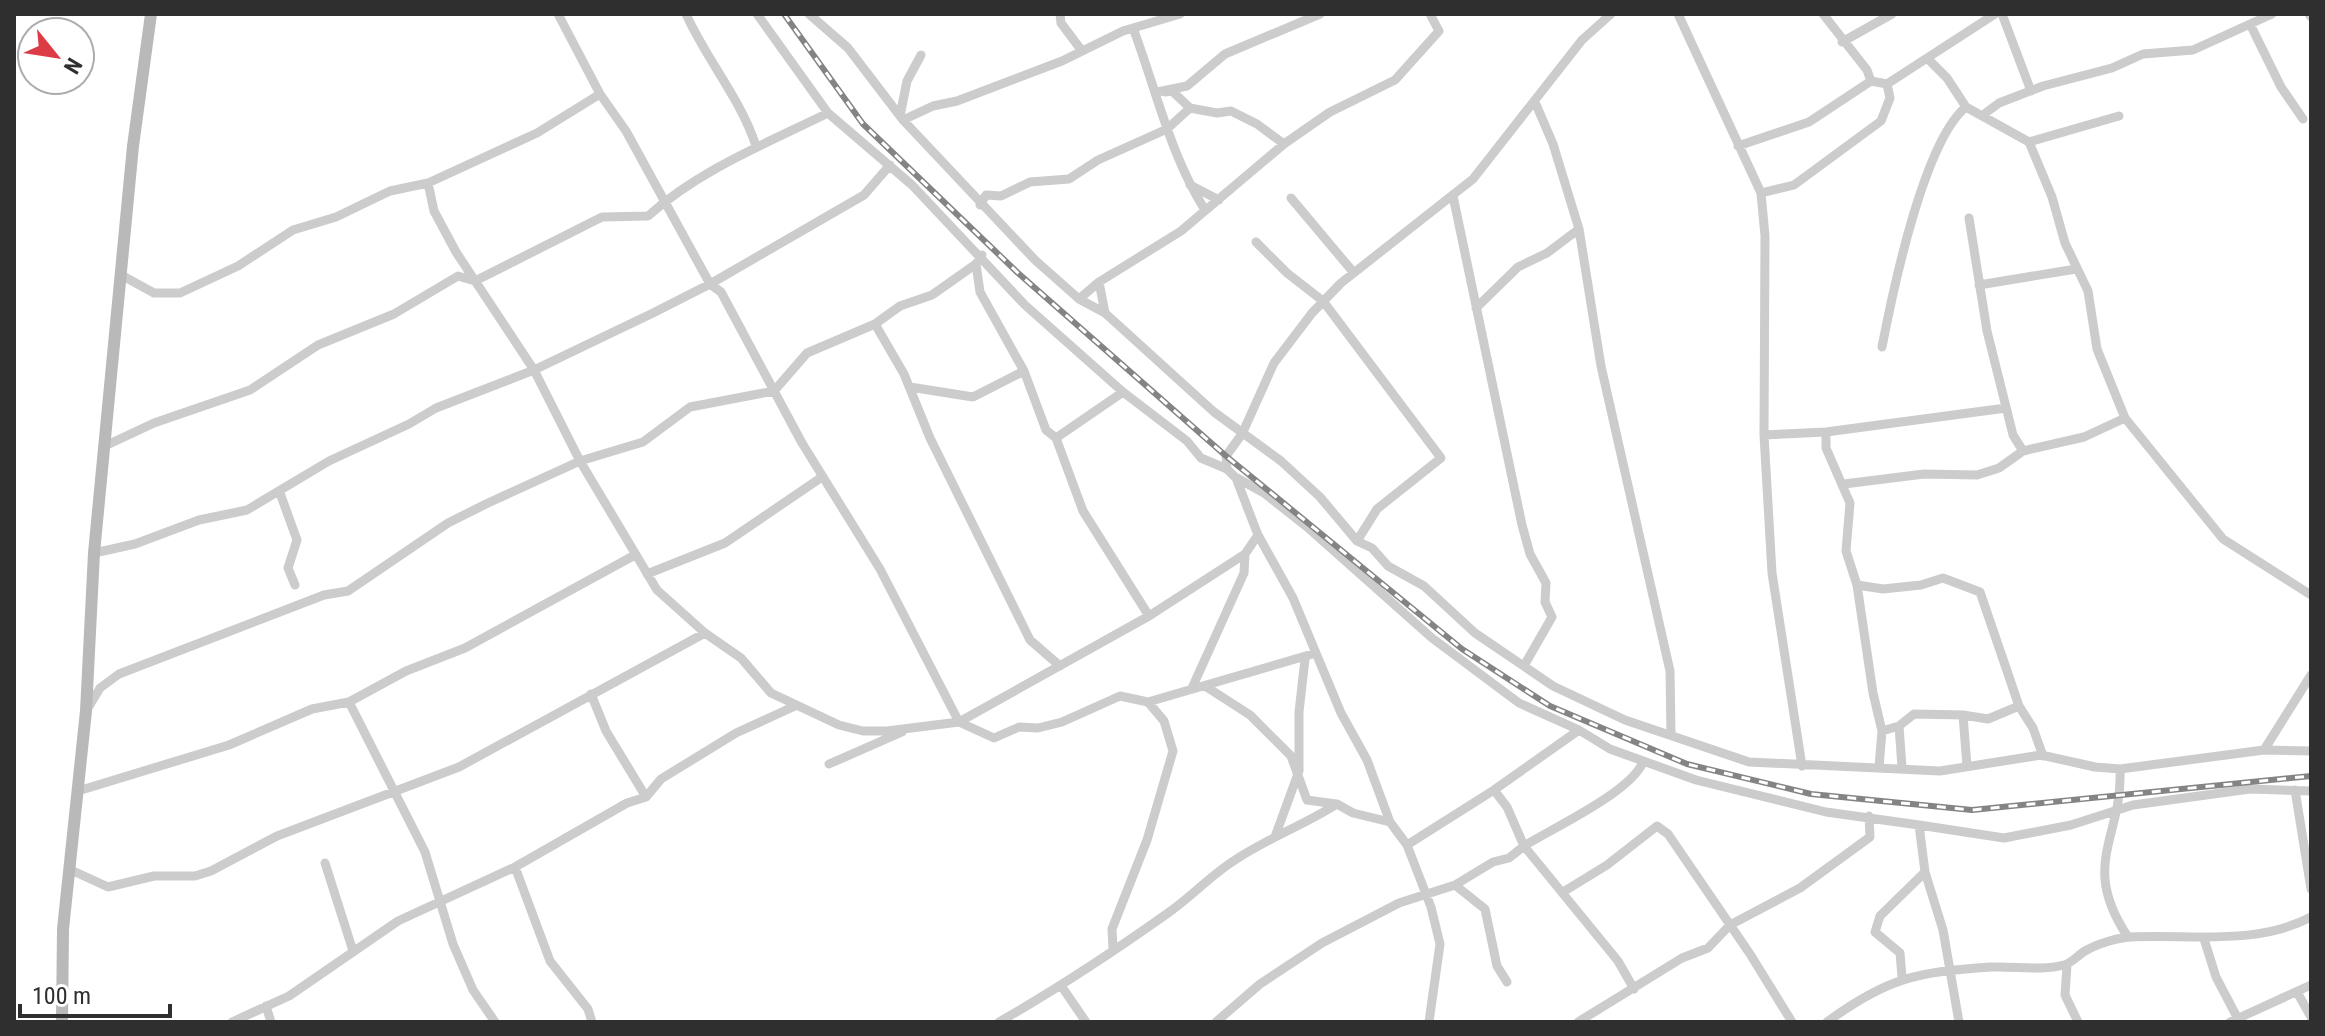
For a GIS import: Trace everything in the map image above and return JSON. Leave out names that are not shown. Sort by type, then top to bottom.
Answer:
[{"type":"street","points":[[62,1022],[63,929],[86,711],[94,553],[107,445],[133,146],[151,14]]},
{"type":"street","points":[[558,14],[600,94],[626,131],[710,284],[721,292],[822,477],[880,569],[959,722],[994,738],[1019,727],[1038,728],[1062,722],[1120,696],[1148,702],[1270,665],[1305,659],[1316,653]]},
{"type":"street","points":[[686,14],[710,63],[747,119],[756,146]]},
{"type":"street","points":[[757,14],[828,113],[890,165],[1025,305],[1123,392],[1187,441],[1201,458],[1227,469],[1236,478],[1264,493],[1307,527],[1387,601],[1484,678],[1519,703],[1579,730],[1610,749],[1766,800],[2004,838],[2113,814],[2133,805],[2250,789],[2311,791]]},
{"type":"street","points":[[809,14],[848,48],[902,118],[980,205],[1079,299],[1105,313],[1242,434],[1271,453],[1320,497],[1357,541],[1372,548],[1388,566],[1424,586],[1475,633],[1525,664],[1553,686],[1625,720],[1671,733],[1749,762],[1940,771],[2043,756],[2120,769],[2264,750],[2311,751]]},
{"type":"street","points":[[1060,14],[1061,23],[1082,51]]},
{"type":"street","points":[[902,118],[1082,51],[1133,28],[1180,14]]},
{"type":"street","points":[[1157,92],[1187,86],[1225,54],[1320,14]]},
{"type":"street","points":[[1079,299],[1099,282],[1181,231],[1284,144],[1330,112],[1395,80],[1439,31],[1430,14]]},
{"type":"street","points":[[1227,469],[1226,456],[1242,434],[1274,363],[1323,301],[1473,179],[1582,40],[1611,14]]},
{"type":"street","points":[[1678,14],[1761,193],[1765,236],[1764,435],[1772,573],[1802,766]]},
{"type":"street","points":[[1823,14],[1867,70],[1871,81]]},
{"type":"street","points":[[1842,42],[1892,14]]},
{"type":"street","points":[[1738,146],[1809,122],[1871,81],[1887,84],[1995,14]]},
{"type":"street","points":[[2002,14],[2031,91]]},
{"type":"street","points":[[1983,115],[1999,103],[2112,68],[2143,54],[2193,50],[2272,14]]},
{"type":"street","points":[[2251,26],[2281,87],[2303,119]]},
{"type":"street","points":[[1133,28],[1188,184],[1205,210]]},
{"type":"street","points":[[902,118],[907,81],[921,55]]},
{"type":"street","points":[[1928,59],[1947,78],[1966,107],[2029,142],[2076,269],[2088,291],[2097,349],[2125,418],[2223,539],[2311,595]]},
{"type":"street","points":[[1761,193],[1794,185],[1881,121],[1890,98],[1887,84]]},
{"type":"street","points":[[1157,92],[1172,91],[1190,108],[1217,113],[1231,111],[1257,124],[1284,144]]},
{"type":"street","points":[[123,276],[154,293],[180,293],[238,266],[293,230],[336,217],[390,191],[428,183],[537,133],[600,94]]},
{"type":"street","points":[[1535,102],[1553,144],[1579,229],[1601,366],[1670,671],[1671,733]]},
{"type":"street","points":[[1882,347],[1891,298],[1930,166],[1952,118],[1966,107]]},
{"type":"street","points":[[980,205],[986,195],[1001,196],[1030,182],[1069,179],[1098,160],[1167,130],[1190,108]]},
{"type":"street","points":[[107,445],[154,423],[250,390],[318,345],[394,314],[458,276],[475,281],[602,217],[648,216],[664,201],[756,146],[828,113]]},
{"type":"street","points":[[2029,142],[2119,116]]},
{"type":"street","points":[[94,553],[135,544],[199,520],[247,510],[329,461],[436,408],[534,370],[710,284],[864,195],[890,165]]},
{"type":"street","points":[[428,183],[434,211],[495,315],[534,370],[580,461],[657,590],[705,633],[741,658],[771,693],[839,725],[863,731],[959,722],[1149,616],[1245,554],[1258,535]]},
{"type":"street","points":[[1188,184],[1219,200]]},
{"type":"street","points":[[1453,196],[1522,525],[1530,554],[1546,583],[1545,602],[1552,617],[1525,664]]},
{"type":"street","points":[[1291,198],[1354,273]]},
{"type":"street","points":[[1969,218],[1979,285],[2006,408],[2013,435],[2023,451]]},
{"type":"street","points":[[1476,308],[1518,267],[1547,253],[1579,229]]},
{"type":"street","points":[[1256,242],[1287,273],[1323,301],[1441,458],[1377,509],[1357,541]]},
{"type":"street","points":[[86,711],[100,688],[119,674],[284,610],[348,591],[448,523],[580,461],[643,442],[690,407],[774,391],[807,353],[875,324],[900,306],[932,295],[979,260]]},
{"type":"street","points":[[979,260],[980,292],[1024,371],[1046,430],[1056,438],[1083,511],[1149,616]]},
{"type":"street","points":[[1979,285],[2076,269]]},
{"type":"street","points":[[1099,282],[1105,313]]},
{"type":"street","points":[[875,324],[910,387],[930,438],[1030,640],[1060,666]]},
{"type":"street","points":[[910,387],[973,397],[1024,371]]},
{"type":"street","points":[[1056,438],[1123,392]]},
{"type":"street","points":[[1764,435],[1826,432],[2006,408]]},
{"type":"street","points":[[1844,484],[1924,474],[1977,475],[1999,468],[2023,451],[2084,437],[2125,418]]},
{"type":"street","points":[[1826,432],[1826,448],[1850,503],[1846,551],[1857,585],[1873,693],[1882,731],[1879,767]]},
{"type":"street","points":[[647,574],[725,543],[822,477]]},
{"type":"street","points":[[1236,478],[1258,535],[1293,598],[1341,713],[1367,760],[1390,822],[1407,845],[1425,892],[1440,944],[1429,1022]]},
{"type":"street","points":[[280,493],[297,540],[288,568],[295,585]]},
{"type":"street","points":[[1192,688],[1244,573],[1245,554]]},
{"type":"street","points":[[78,791],[229,745],[312,709],[349,702],[406,671],[465,648],[635,555]]},
{"type":"street","points":[[1857,585],[1883,589],[1921,585],[1943,578],[1980,592],[2019,706],[2033,728],[2043,756]]},
{"type":"street","points":[[71,870],[108,887],[154,876],[195,876],[236,859],[277,836],[459,767],[705,633]]},
{"type":"street","points":[[1276,834],[1299,771],[1299,712],[1305,659]]},
{"type":"street","points":[[2264,750],[2311,675]]},
{"type":"street","points":[[1205,686],[1250,715],[1291,756],[1307,800],[1337,804],[1353,813],[1390,822]]},
{"type":"street","points":[[591,694],[606,731],[646,797]]},
{"type":"street","points":[[349,702],[425,852],[453,944],[473,990],[495,1022]]},
{"type":"street","points":[[1113,949],[1112,929],[1147,840],[1173,751],[1164,721],[1148,702]]},
{"type":"street","points":[[232,1022],[289,996],[398,921],[515,867],[627,803],[646,797],[661,779],[736,733],[795,706]]},
{"type":"street","points":[[1882,731],[1899,726],[1914,714],[1988,719],[2019,706]]},
{"type":"street","points":[[1963,715],[1967,766]]},
{"type":"street","points":[[1899,726],[1902,767]]},
{"type":"street","points":[[829,764],[908,729]]},
{"type":"street","points":[[1407,845],[1494,790],[1579,730]]},
{"type":"street","points":[[1221,1021],[1260,984],[1322,943],[1425,892],[1455,885],[1493,862],[1509,858],[1623,785],[1639,772],[1643,762]]},
{"type":"street","points":[[2120,769],[2121,794],[2113,814],[2103,860],[2108,898],[2128,937]]},
{"type":"street","points":[[1494,790],[1507,807],[1524,846],[1618,961],[1634,989]]},
{"type":"street","points":[[2295,790],[2311,889]]},
{"type":"street","points":[[999,1022],[1062,987],[1276,834],[1313,819],[1337,804]]},
{"type":"street","points":[[1578,1022],[1682,958],[1708,948],[1730,925],[1800,888],[1870,837],[1869,816]]},
{"type":"street","points":[[1919,825],[1925,872],[1951,972],[1959,1022]]},
{"type":"street","points":[[1563,892],[1607,865],[1657,826],[1668,834],[1792,1022]]},
{"type":"street","points":[[325,863],[353,951]]},
{"type":"street","points":[[515,867],[550,961],[588,1009],[592,1022]]},
{"type":"street","points":[[1902,977],[1900,953],[1875,932],[1880,916],[1925,872]]},
{"type":"street","points":[[1455,885],[1485,909],[1497,966],[1507,982]]},
{"type":"street","points":[[1827,1022],[1873,989],[1902,977],[2067,965],[2084,952],[2128,937],[2182,935],[2204,939],[2271,933],[2311,917]]},
{"type":"street","points":[[2204,939],[2234,1020],[2311,985]]},
{"type":"street","points":[[2067,965],[2065,995],[2078,1022]]},
{"type":"street","points":[[1062,987],[1086,1022]]},
{"type":"street","points":[[2297,992],[2311,1017]]},
{"type":"street","points":[[266,1006],[271,1022]]},
{"type":"railway","points":[[784,14],[863,124],[1018,273],[1226,456],[1462,649],[1550,706],[1687,764],[1811,794],[1972,810],[2311,776]]}]
